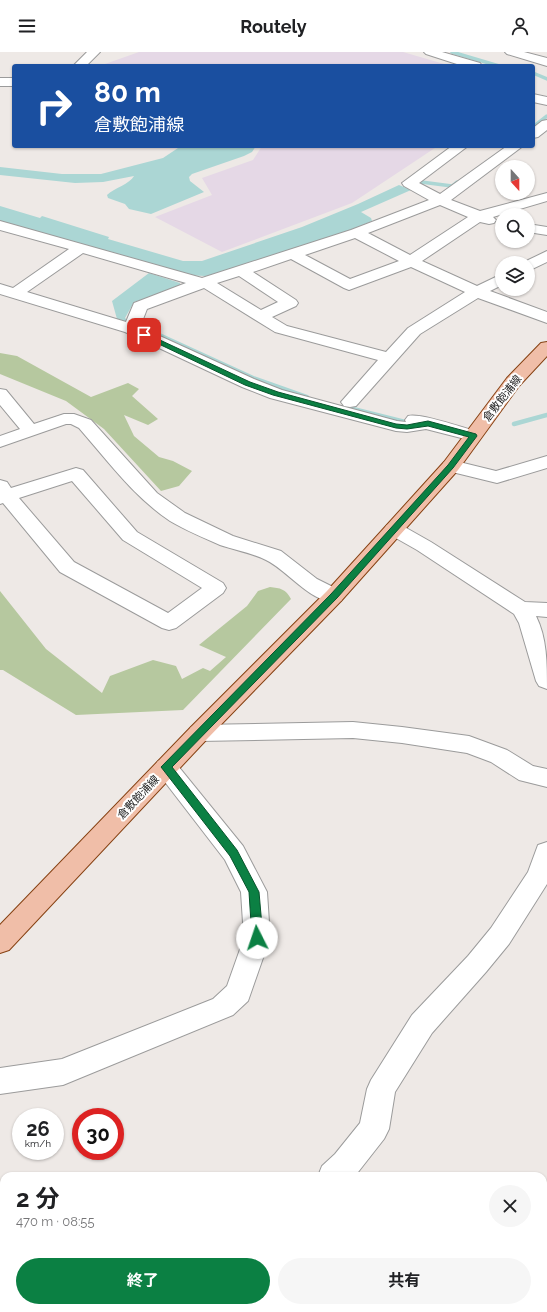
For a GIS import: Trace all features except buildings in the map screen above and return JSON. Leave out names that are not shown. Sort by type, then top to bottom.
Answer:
[{"type":"main road","name":"倉敷飽浦線","points":[[0,942],[166,767],[334,596],[451,466],[513,382],[530,363],[547,348]]},
{"type":"street","points":[[81,64],[94,52]]},
{"type":"street","points":[[430,52],[469,64]]},
{"type":"street","points":[[511,52],[547,62]]},
{"type":"street","points":[[0,82],[12,82]]},
{"type":"street","points":[[535,98],[547,101]]},
{"type":"street","points":[[535,133],[547,124]]},
{"type":"street","points":[[535,135],[547,141]]},
{"type":"street","points":[[459,148],[413,185],[440,200],[495,222]]},
{"type":"street","points":[[134,324],[140,306],[356,233],[440,200],[513,148]]},
{"type":"street","points":[[293,254],[349,285],[412,262],[479,216],[547,197]]},
{"type":"street","points":[[0,225],[79,249],[209,285],[281,329],[389,358]]},
{"type":"street","points":[[535,229],[547,231]]},
{"type":"street","points":[[356,233],[412,262],[477,292],[547,318]]},
{"type":"street","points":[[8,291],[79,249]]},
{"type":"street","points":[[535,262],[547,256]]},
{"type":"street","points":[[241,271],[290,303],[260,316]]},
{"type":"street","points":[[350,402],[414,331],[495,283]]},
{"type":"street","points":[[8,291],[134,324],[270,379],[307,392],[350,402],[473,436]]},
{"type":"street","points":[[134,324],[248,383],[276,394],[396,426],[407,427],[428,424]]},
{"type":"street","points":[[0,394],[31,431]]},
{"type":"street","points":[[0,442],[64,419],[80,421],[85,424],[150,496],[178,517],[226,540],[274,556],[310,584],[334,596]]},
{"type":"street","points":[[451,466],[497,477],[547,462]]},
{"type":"street","points":[[76,474],[130,536],[216,588],[169,622],[67,568],[2,494],[76,474]]},
{"type":"street","points":[[394,529],[424,546],[522,609],[530,623],[547,681]]},
{"type":"street","points":[[522,609],[529,608],[547,610]]},
{"type":"street","points":[[199,733],[353,730],[402,735],[469,745],[499,756],[527,774],[547,778]]},
{"type":"street","points":[[0,1081],[63,1072],[223,1007],[238,993],[257,938],[254,892],[234,853],[166,767]]},
{"type":"street","points":[[337,1172],[346,1164],[374,1129],[382,1089],[422,1024],[477,964],[500,936],[539,875],[547,852]]},
{"type":"shaded area","points":[[139,52],[403,52],[444,64],[105,64]]},
{"type":"shaded area","points":[[261,148],[435,148],[352,203],[222,252],[155,217],[212,195],[202,178],[253,160]]},
{"type":"green space","points":[[0,353],[17,356],[91,397],[128,383],[139,389],[132,396],[158,419],[148,425],[124,415],[134,436],[159,457],[173,461],[192,471],[179,486],[161,491],[104,429],[66,401],[0,374]]},
{"type":"green space","points":[[270,587],[282,590],[287,593],[291,599],[183,710],[76,715],[3,670],[0,670],[0,591],[46,649],[102,693],[110,676],[153,660],[176,666],[182,679],[203,668],[210,671],[226,657],[199,645],[247,606],[258,591]]},
{"type":"water","points":[[178,148],[255,148],[252,152],[244,156],[192,174],[189,177],[190,181],[204,192],[151,214],[129,209],[125,204],[108,198],[107,195],[132,179],[134,176],[103,182],[75,183],[0,175],[0,167],[62,174],[101,174],[163,158]]},
{"type":"water","points":[[399,185],[411,190],[361,212],[371,218],[372,221],[344,233],[220,274],[205,276],[183,275],[0,221],[0,206],[40,218],[42,216],[109,237],[108,239],[183,261],[202,261],[302,227]]},
{"type":"water","points":[[149,273],[180,283],[180,287],[134,302],[125,318],[128,321],[125,322],[117,319],[112,301]]},
{"type":"waterway","points":[[452,52],[492,64]]},
{"type":"waterway","points":[[535,74],[547,79]]},
{"type":"waterway","points":[[535,125],[547,116]]},
{"type":"waterway","points":[[421,182],[452,186],[457,182]]},
{"type":"waterway","points":[[135,324],[253,378],[307,397]]},
{"type":"waterway","points":[[345,407],[405,422]]},
{"type":"waterway","points":[[514,424],[547,415]]},
{"type":"route","points":[[144,335],[248,383],[276,394],[396,426],[407,427],[428,424],[473,436],[451,466],[334,596],[166,767],[234,853],[254,892],[257,938]]}]
